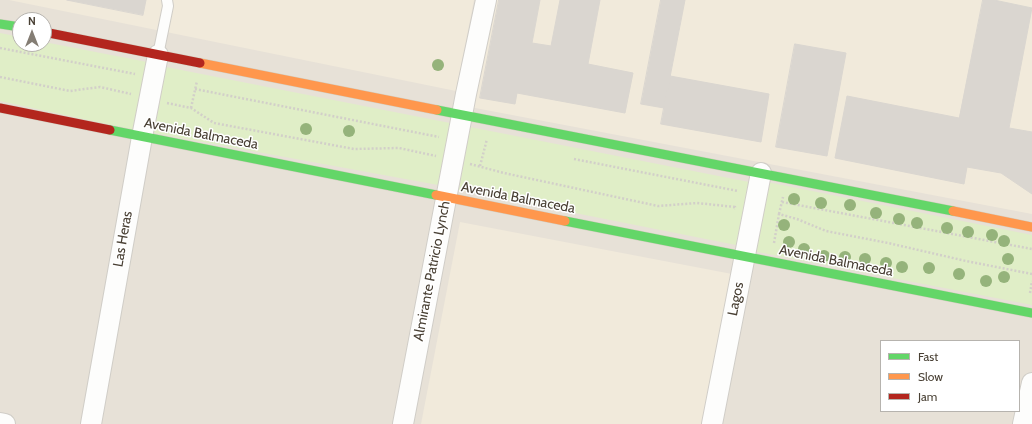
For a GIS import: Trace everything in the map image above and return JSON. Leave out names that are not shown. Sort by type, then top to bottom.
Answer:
[{"type":"main road","points":[[0,24],[12,26]]},
{"type":"main road","points":[[52,34],[1032,227]]},
{"type":"main road","name":"Avenida Balmaceda","points":[[0,108],[1032,313]]},
{"type":"street","name":"Almirante Patricio Lynch","points":[[403,424],[462,114],[486,0]]},
{"type":"street","name":"Las Heras","points":[[91,424],[158,55]]},
{"type":"street","name":"Lagos","points":[[712,424],[761,173]]},
{"type":"street","points":[[1023,424],[1032,383]]},
{"type":"street","points":[[0,423],[5,424]]},
{"type":"lane","points":[[158,55],[168,6],[167,0]]},
{"type":"path","points":[[0,48],[138,75]]},
{"type":"path","points":[[191,108],[200,63]]},
{"type":"path","points":[[0,77],[70,91],[100,87],[134,94]]},
{"type":"path","points":[[195,89],[441,137]]},
{"type":"path","points":[[166,103],[191,108],[214,123],[354,149],[399,148],[437,157]]},
{"type":"path","points":[[491,120],[480,166],[658,206],[697,203],[735,207],[733,212]]},
{"type":"path","points":[[570,158],[738,191]]},
{"type":"path","points":[[778,220],[782,202],[1032,249]]},
{"type":"path","points":[[779,214],[797,219],[826,231],[1032,274]]},
{"type":"shaded area","points":[[0,0],[1032,0],[1032,424],[0,424]]},
{"type":"shaded area","points":[[9,0],[474,0],[456,91]]},
{"type":"shaded area","points":[[492,0],[1032,0],[1032,214],[470,107]]},
{"type":"shaded area","points":[[460,222],[732,274],[702,424],[421,424]]},
{"type":"green space","points":[[0,33],[12,35],[12,52],[52,52],[52,44],[147,62],[134,130],[0,101]]},
{"type":"green space","points":[[166,67],[450,123],[438,185],[154,133]]},
{"type":"green space","points":[[470,127],[749,182],[736,245],[459,190]]},
{"type":"green space","points":[[767,182],[1032,235],[1032,305],[753,251]]},
{"type":"building","points":[[67,0],[146,0],[143,15]]},
{"type":"building","points":[[499,0],[540,0],[532,43],[551,46],[560,0],[600,0],[588,64],[633,73],[625,113],[517,93],[515,104],[480,98]]},
{"type":"building","points":[[661,0],[685,0],[664,108],[641,104]]},
{"type":"building","points":[[983,0],[994,0],[1032,8],[1009,128],[1032,132],[1032,194],[1001,173],[967,167],[964,184],[835,158],[847,96],[959,118]]},
{"type":"building","points":[[795,44],[846,53],[827,156],[776,147]]},
{"type":"building","points":[[670,76],[769,94],[761,142],[661,124]]},
{"type":"traffic: fast","points":[[0,24],[12,26]]},
{"type":"traffic: fast","points":[[437,110],[953,211]]},
{"type":"traffic: fast","points":[[110,130],[436,195]]},
{"type":"traffic: fast","points":[[565,221],[1032,313]]},
{"type":"traffic: slow","points":[[200,63],[437,110]]},
{"type":"traffic: slow","points":[[436,195],[565,221]]},
{"type":"traffic: slow","points":[[953,211],[1032,227]]},
{"type":"traffic: jam","points":[[52,34],[200,63]]},
{"type":"traffic: jam","points":[[0,108],[110,130]]}]
